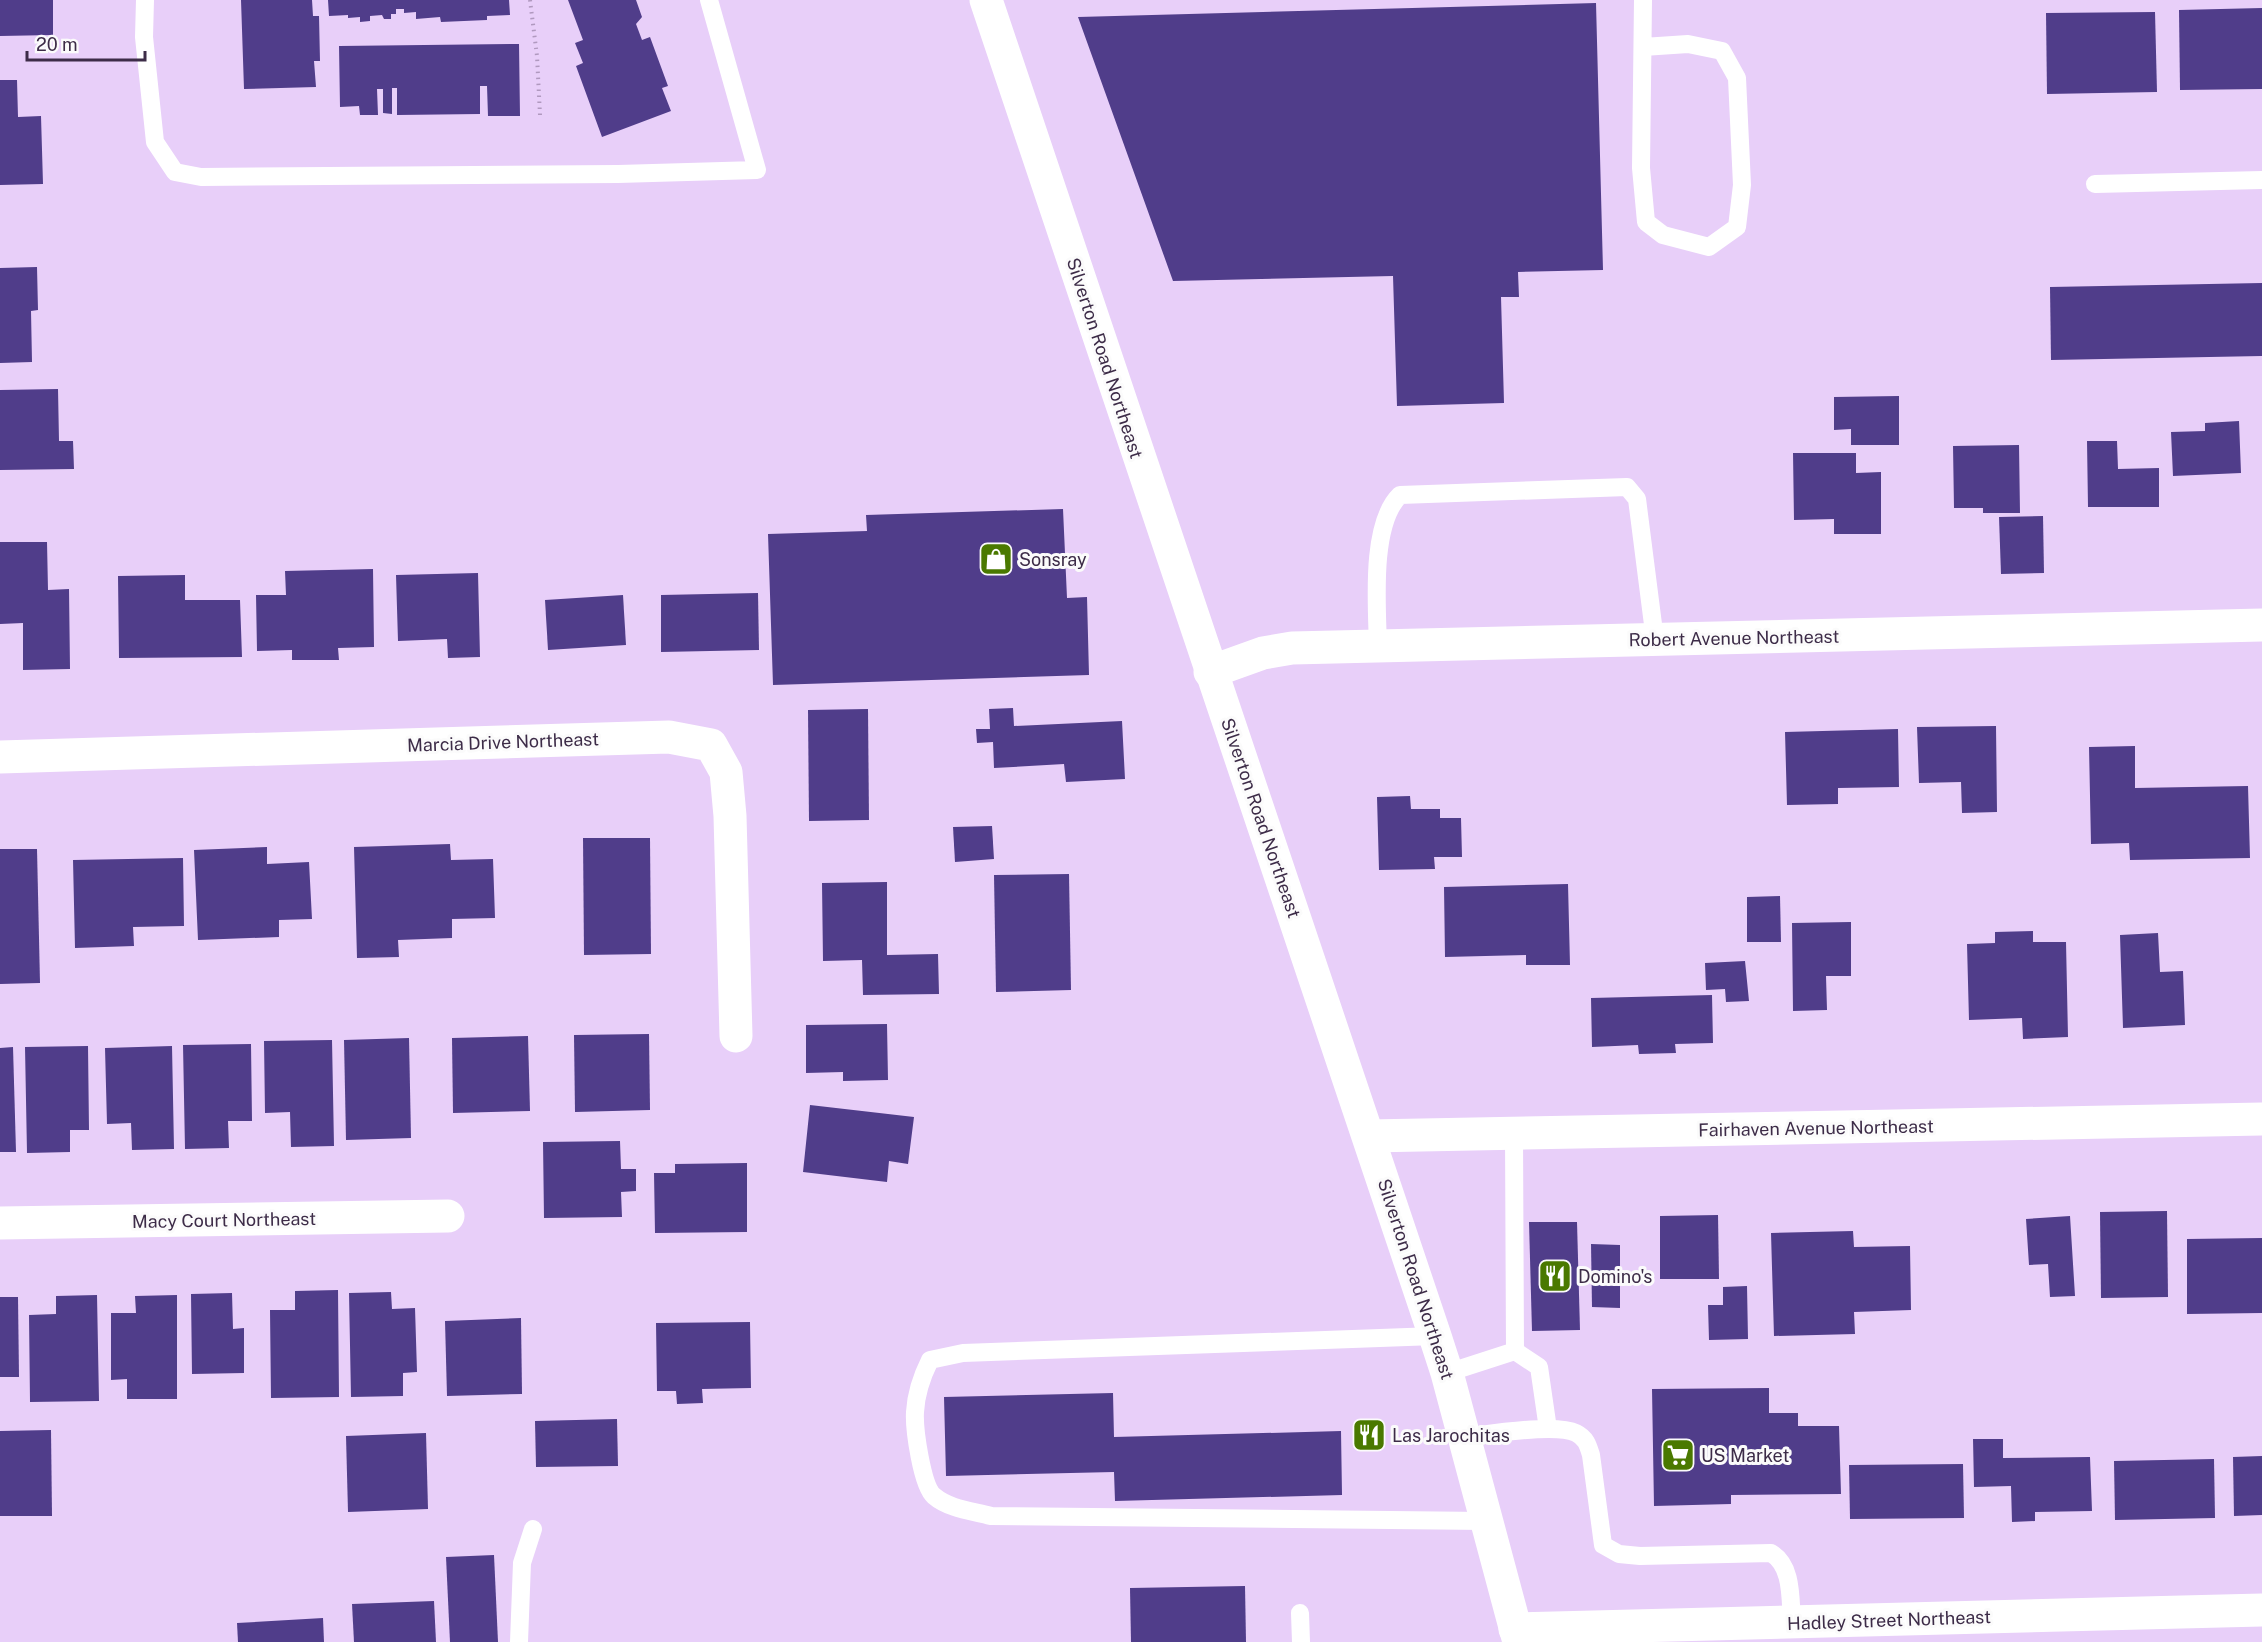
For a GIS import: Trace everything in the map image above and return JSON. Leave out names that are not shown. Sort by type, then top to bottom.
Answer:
[{"type":"street","name":"Silverton Road Northeast","points":[[986,0],[1447,1372],[1517,1636]]},
{"type":"street","name":"Robert Avenue Northeast","points":[[1210,672],[1263,653],[1292,648],[2262,625]]},
{"type":"street","name":"Marcia Drive Northeast","points":[[0,757],[669,737],[711,745],[726,772],[730,816],[736,1036]]},
{"type":"street","name":"Fairhaven Avenue Northeast","points":[[1369,1136],[2262,1119]]},
{"type":"street","name":"Macy Court Northeast","points":[[0,1223],[448,1216]]},
{"type":"street","name":"Hadley Street Northeast","points":[[1517,1636],[1792,1622],[2262,1610]]},
{"type":"lane","points":[[145,0],[144,37],[155,142],[175,172],[201,177],[618,174],[757,170],[709,0]]},
{"type":"lane","points":[[1643,0],[1641,168],[1646,222],[1664,235],[1709,247],[1737,227],[1742,185],[1737,78],[1722,51],[1688,45],[1643,47]]},
{"type":"lane","points":[[2095,184],[2262,180]]},
{"type":"lane","points":[[1378,646],[1376,583],[1384,523],[1394,501],[1400,495],[1628,487],[1637,499],[1655,640]]},
{"type":"lane","points":[[1514,1134],[1515,1352]]},
{"type":"lane","points":[[1435,1336],[963,1353],[930,1360],[921,1378],[915,1414],[923,1476],[933,1496],[954,1507],[991,1516],[1486,1521]]},
{"type":"lane","points":[[1447,1372],[1515,1352],[1539,1367],[1548,1429]]},
{"type":"lane","points":[[1464,1437],[1548,1429],[1575,1432],[1587,1441],[1591,1455],[1603,1545],[1619,1554],[1640,1556],[1771,1553],[1782,1559],[1787,1574],[1792,1622]]},
{"type":"lane","points":[[519,1642],[522,1563],[533,1529]]},
{"type":"lane","points":[[1300,1613],[1301,1642]]},
{"type":"path","points":[[530,0],[537,56],[540,116]]},
{"type":"building","points":[[0,0],[53,0],[53,35],[0,36]]},
{"type":"building","points":[[241,0],[312,0],[313,16],[319,16],[320,61],[314,61],[316,87],[244,89]]},
{"type":"building","points":[[328,0],[509,0],[510,15],[487,16],[487,20],[441,22],[440,17],[416,19],[416,12],[404,13],[404,9],[396,9],[396,14],[391,14],[391,19],[384,19],[382,15],[370,16],[370,21],[360,22],[360,17],[329,16]]},
{"type":"building","points":[[568,0],[636,0],[642,17],[636,24],[642,40],[650,37],[668,86],[662,88],[671,111],[602,137],[576,66],[583,63],[575,43],[583,40]]},
{"type":"building","points":[[1596,3],[1603,270],[1518,272],[1519,297],[1501,297],[1504,403],[1397,406],[1393,276],[1173,281],[1078,17]]},
{"type":"building","points":[[2262,8],[2262,89],[2180,90],[2179,10]]},
{"type":"building","points":[[2155,12],[2157,92],[2047,94],[2046,13]]},
{"type":"building","points":[[519,44],[520,116],[488,116],[487,86],[480,86],[480,114],[397,115],[397,88],[392,88],[392,114],[383,113],[383,89],[377,89],[378,115],[360,115],[359,106],[340,107],[339,46]]},
{"type":"building","points":[[0,80],[17,80],[18,117],[41,116],[43,184],[0,185]]},
{"type":"building","points":[[37,267],[38,310],[31,311],[32,362],[0,363],[0,268]]},
{"type":"building","points":[[2262,283],[2262,356],[2051,360],[2050,287]]},
{"type":"building","points":[[58,389],[59,441],[73,441],[74,469],[0,470],[0,390]]},
{"type":"building","points":[[1899,396],[1899,445],[1851,445],[1851,429],[1834,430],[1834,397]]},
{"type":"building","points":[[2239,421],[2241,473],[2173,476],[2171,432],[2205,431],[2205,423]]},
{"type":"building","points":[[2087,441],[2117,441],[2118,469],[2159,468],[2159,507],[2088,507]]},
{"type":"building","points":[[2019,445],[2020,513],[1983,513],[1983,508],[1954,508],[1953,446]]},
{"type":"building","points":[[1793,453],[1856,453],[1856,473],[1881,472],[1881,534],[1834,534],[1834,519],[1794,520]]},
{"type":"building","points":[[1063,509],[1067,598],[1087,597],[1089,675],[773,685],[768,534],[867,531],[866,515]]},
{"type":"building","points":[[2043,516],[2044,573],[2001,574],[1999,517]]},
{"type":"building","points":[[0,542],[47,542],[48,590],[69,589],[70,669],[23,670],[23,623],[0,624]]},
{"type":"building","points":[[373,569],[374,647],[338,648],[339,660],[292,660],[292,650],[257,651],[256,595],[286,595],[285,571]]},
{"type":"building","points":[[478,573],[480,657],[448,658],[447,639],[398,641],[396,575]]},
{"type":"building","points":[[185,575],[185,600],[240,600],[242,657],[119,658],[118,576]]},
{"type":"building","points":[[758,593],[759,650],[661,652],[661,595]]},
{"type":"building","points":[[623,595],[626,645],[548,650],[545,600]]},
{"type":"building","points":[[1013,708],[1014,726],[1122,721],[1125,779],[1066,782],[1064,764],[994,768],[993,742],[977,743],[976,729],[990,729],[989,709]]},
{"type":"building","points":[[868,709],[869,820],[809,821],[808,710]]},
{"type":"building","points":[[1996,726],[1997,812],[1962,813],[1961,782],[1919,783],[1917,727]]},
{"type":"building","points":[[1898,729],[1899,787],[1838,788],[1838,804],[1787,805],[1785,732]]},
{"type":"building","points":[[2135,746],[2135,788],[2248,786],[2250,858],[2130,860],[2129,843],[2091,844],[2089,747]]},
{"type":"building","points":[[1410,796],[1411,809],[1440,809],[1440,818],[1461,818],[1462,857],[1434,857],[1435,869],[1379,870],[1377,797]]},
{"type":"building","points":[[992,826],[994,859],[955,862],[953,827]]},
{"type":"building","points":[[583,838],[650,838],[651,954],[584,955]]},
{"type":"building","points":[[450,844],[451,860],[493,859],[495,918],[452,919],[452,938],[398,940],[399,957],[357,958],[354,847]]},
{"type":"building","points":[[267,847],[267,864],[309,862],[312,919],[279,920],[279,937],[198,940],[194,850]]},
{"type":"building","points":[[0,849],[37,849],[40,983],[0,984]]},
{"type":"building","points":[[183,858],[184,926],[133,927],[134,946],[75,948],[73,860]]},
{"type":"building","points":[[1069,874],[1071,990],[996,992],[994,875]]},
{"type":"building","points":[[887,882],[887,955],[938,954],[939,994],[863,995],[862,960],[823,961],[822,883]]},
{"type":"building","points":[[1568,884],[1570,965],[1526,965],[1526,955],[1445,957],[1444,887]]},
{"type":"building","points":[[1780,896],[1781,942],[1747,942],[1747,897]]},
{"type":"building","points":[[1851,922],[1851,976],[1826,976],[1827,1010],[1793,1011],[1792,923]]},
{"type":"building","points":[[2033,931],[2033,942],[2066,942],[2068,1037],[2023,1039],[2022,1018],[1969,1020],[1967,944],[1995,943],[1995,932]]},
{"type":"building","points":[[2158,933],[2160,972],[2183,971],[2185,1025],[2123,1028],[2120,935]]},
{"type":"building","points":[[1745,961],[1749,1001],[1726,1002],[1725,989],[1706,990],[1705,963]]},
{"type":"building","points":[[1712,995],[1713,1043],[1675,1044],[1676,1053],[1639,1054],[1638,1045],[1592,1047],[1591,998]]},
{"type":"building","points":[[887,1024],[888,1080],[843,1081],[843,1072],[806,1073],[806,1025]]},
{"type":"building","points":[[649,1034],[650,1110],[575,1112],[574,1035]]},
{"type":"building","points":[[528,1036],[530,1111],[453,1113],[452,1038]]},
{"type":"building","points":[[409,1038],[411,1138],[346,1140],[344,1040]]},
{"type":"building","points":[[332,1040],[334,1146],[291,1147],[290,1112],[265,1113],[264,1041]]},
{"type":"building","points":[[251,1044],[252,1121],[228,1121],[229,1148],[185,1149],[183,1045]]},
{"type":"building","points":[[88,1046],[89,1130],[70,1130],[70,1152],[27,1153],[25,1047]]},
{"type":"building","points":[[172,1046],[174,1149],[132,1150],[131,1123],[107,1124],[105,1048]]},
{"type":"building","points":[[13,1047],[16,1152],[0,1152],[0,1048]]},
{"type":"building","points":[[810,1105],[914,1117],[908,1164],[889,1161],[887,1182],[803,1172]]},
{"type":"building","points":[[620,1141],[621,1169],[636,1169],[636,1191],[621,1192],[622,1217],[544,1218],[543,1142]]},
{"type":"building","points":[[747,1163],[747,1232],[655,1233],[654,1173],[675,1173],[675,1164]]},
{"type":"building","points":[[2167,1211],[2168,1297],[2101,1298],[2100,1212]]},
{"type":"building","points":[[1718,1215],[1719,1279],[1660,1279],[1660,1216]]},
{"type":"building","points":[[2070,1216],[2075,1296],[2050,1297],[2048,1264],[2029,1265],[2026,1219]]},
{"type":"building","name":"Domino's","points":[[1529,1222],[1577,1222],[1580,1330],[1532,1331]]},
{"type":"building","points":[[1853,1231],[1854,1247],[1910,1246],[1911,1310],[1854,1312],[1855,1334],[1774,1336],[1771,1233]]},
{"type":"building","points":[[2262,1238],[2262,1313],[2187,1314],[2187,1239]]},
{"type":"building","points":[[1591,1244],[1620,1245],[1620,1308],[1592,1307]]},
{"type":"building","points":[[1747,1286],[1748,1339],[1709,1340],[1708,1305],[1723,1305],[1723,1287]]},
{"type":"building","points":[[338,1290],[339,1397],[271,1398],[270,1310],[295,1310],[295,1291]]},
{"type":"building","points":[[391,1292],[392,1309],[415,1308],[417,1372],[403,1373],[403,1396],[351,1397],[349,1293]]},
{"type":"building","points":[[232,1293],[233,1329],[244,1328],[244,1373],[192,1374],[191,1294]]},
{"type":"building","points":[[97,1295],[99,1401],[30,1402],[29,1315],[56,1314],[56,1296]]},
{"type":"building","points":[[177,1295],[177,1399],[127,1399],[127,1379],[111,1380],[111,1313],[136,1313],[135,1296]]},
{"type":"building","points":[[0,1297],[18,1297],[19,1377],[0,1377]]},
{"type":"building","points":[[521,1318],[522,1394],[447,1396],[445,1321]]},
{"type":"building","points":[[750,1322],[751,1388],[702,1389],[703,1403],[677,1404],[676,1391],[657,1391],[656,1323]]},
{"type":"building","points":[[1769,1388],[1769,1413],[1798,1413],[1798,1426],[1839,1426],[1841,1494],[1731,1495],[1731,1504],[1654,1506],[1652,1389]]},
{"type":"building","points":[[1113,1393],[1114,1437],[1341,1431],[1342,1495],[1115,1501],[1114,1472],[946,1476],[944,1397]]},
{"type":"building","points":[[617,1419],[618,1466],[536,1467],[535,1421]]},
{"type":"building","points":[[51,1430],[52,1516],[0,1516],[0,1431]]},
{"type":"building","points":[[426,1433],[428,1509],[348,1512],[346,1436]]},
{"type":"building","points":[[1973,1439],[2003,1439],[2003,1458],[2090,1457],[2092,1511],[2035,1512],[2035,1521],[2012,1522],[2011,1486],[1974,1487]]},
{"type":"building","points":[[2262,1456],[2262,1515],[2234,1516],[2233,1457]]},
{"type":"building","points":[[2214,1459],[2215,1518],[2115,1520],[2114,1461]]},
{"type":"building","points":[[1963,1464],[1964,1518],[1850,1519],[1849,1465]]},
{"type":"building","points":[[494,1555],[498,1642],[450,1642],[446,1557]]},
{"type":"building","points":[[1245,1586],[1246,1642],[1131,1642],[1130,1588]]},
{"type":"building","points":[[434,1601],[436,1642],[354,1642],[352,1604]]},
{"type":"building","points":[[323,1618],[324,1642],[238,1642],[237,1623]]},
{"type":"place","name":"Sonsray","points":[[996,559]]},
{"type":"place","name":"Domino's","points":[[1555,1276]]},
{"type":"place","name":"Las Jarochitas","points":[[1369,1435]]},
{"type":"place","name":"US Market","points":[[1678,1455]]}]
